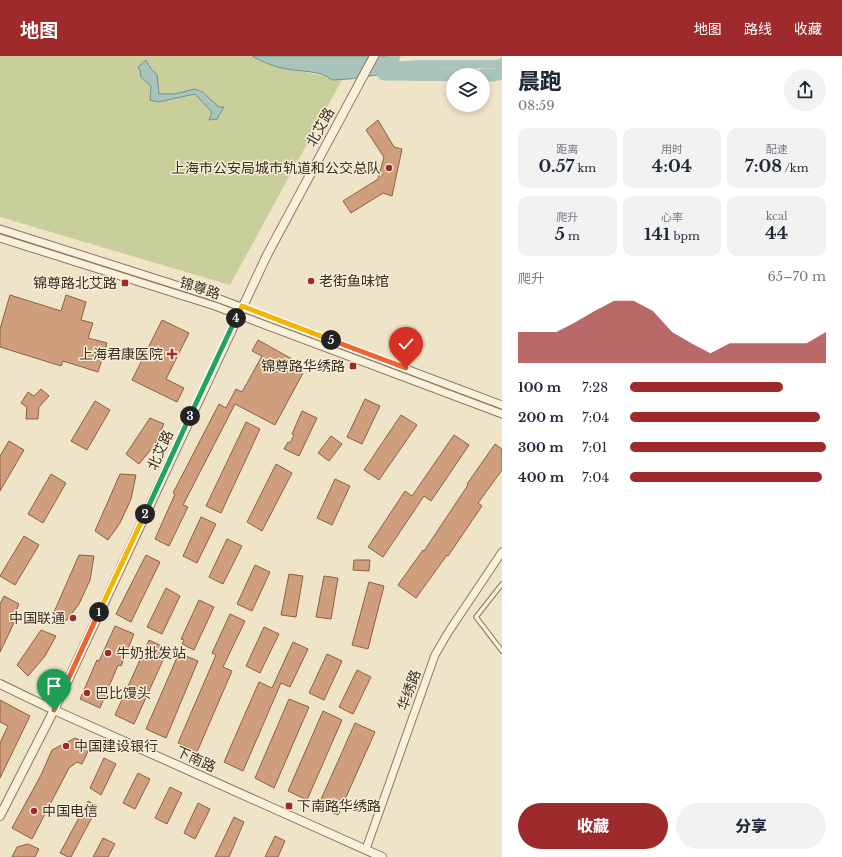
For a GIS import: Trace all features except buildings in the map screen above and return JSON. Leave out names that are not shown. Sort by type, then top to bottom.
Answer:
[{"type":"street","name":"北艾路","points":[[0,816],[54,710],[240,310],[282,224],[374,56]]},
{"type":"street","name":"锦尊路","points":[[0,229],[240,310],[502,405]]},
{"type":"street","name":"锦尊路","points":[[0,238],[240,310],[502,414]]},
{"type":"street","name":"华绣路","points":[[368,853],[435,655],[502,552]]},
{"type":"street","name":"下南路","points":[[0,684],[368,853],[382,857]]},
{"type":"lane","points":[[502,584],[476,617],[502,651]]},
{"type":"green space","points":[[0,56],[251,56],[267,64],[342,80],[230,285],[0,217]]},
{"type":"water","points":[[252,56],[394,56],[384,74],[332,80],[322,74],[278,67]]},
{"type":"water","points":[[146,60],[151,69],[157,75],[159,94],[174,94],[195,89],[203,92],[219,107],[224,107],[217,119],[209,120],[212,112],[195,94],[158,102],[150,100],[151,86],[141,77],[138,67]]},
{"type":"waterway","points":[[394,56],[384,74],[446,75]]},
{"type":"waterway","points":[[379,67],[419,64],[497,64],[502,62]]},
{"type":"waterway","points":[[490,75],[502,73]]},
{"type":"place","name":"上海市公安局城市轨道和公交总队","points":[[389,168]]},
{"type":"place","name":"老街鱼味馆","points":[[311,281]]},
{"type":"place","name":"锦尊路北艾路","points":[[125,283]]},
{"type":"place","name":"上海君康医院","points":[[172,354]]},
{"type":"place","name":"锦尊路华绣路","points":[[353,366]]},
{"type":"place","name":"中国联通","points":[[73,618]]},
{"type":"place","name":"牛奶批发站","points":[[108,653]]},
{"type":"place","name":"巴比馒头","points":[[87,693]]},
{"type":"place","name":"中国建设银行","points":[[66,746]]},
{"type":"place","name":"下南路华绣路","points":[[289,806]]},
{"type":"place","name":"中国电信","points":[[34,811]]},
{"type":"route","points":[[54,710],[242,306],[406,368]]}]
